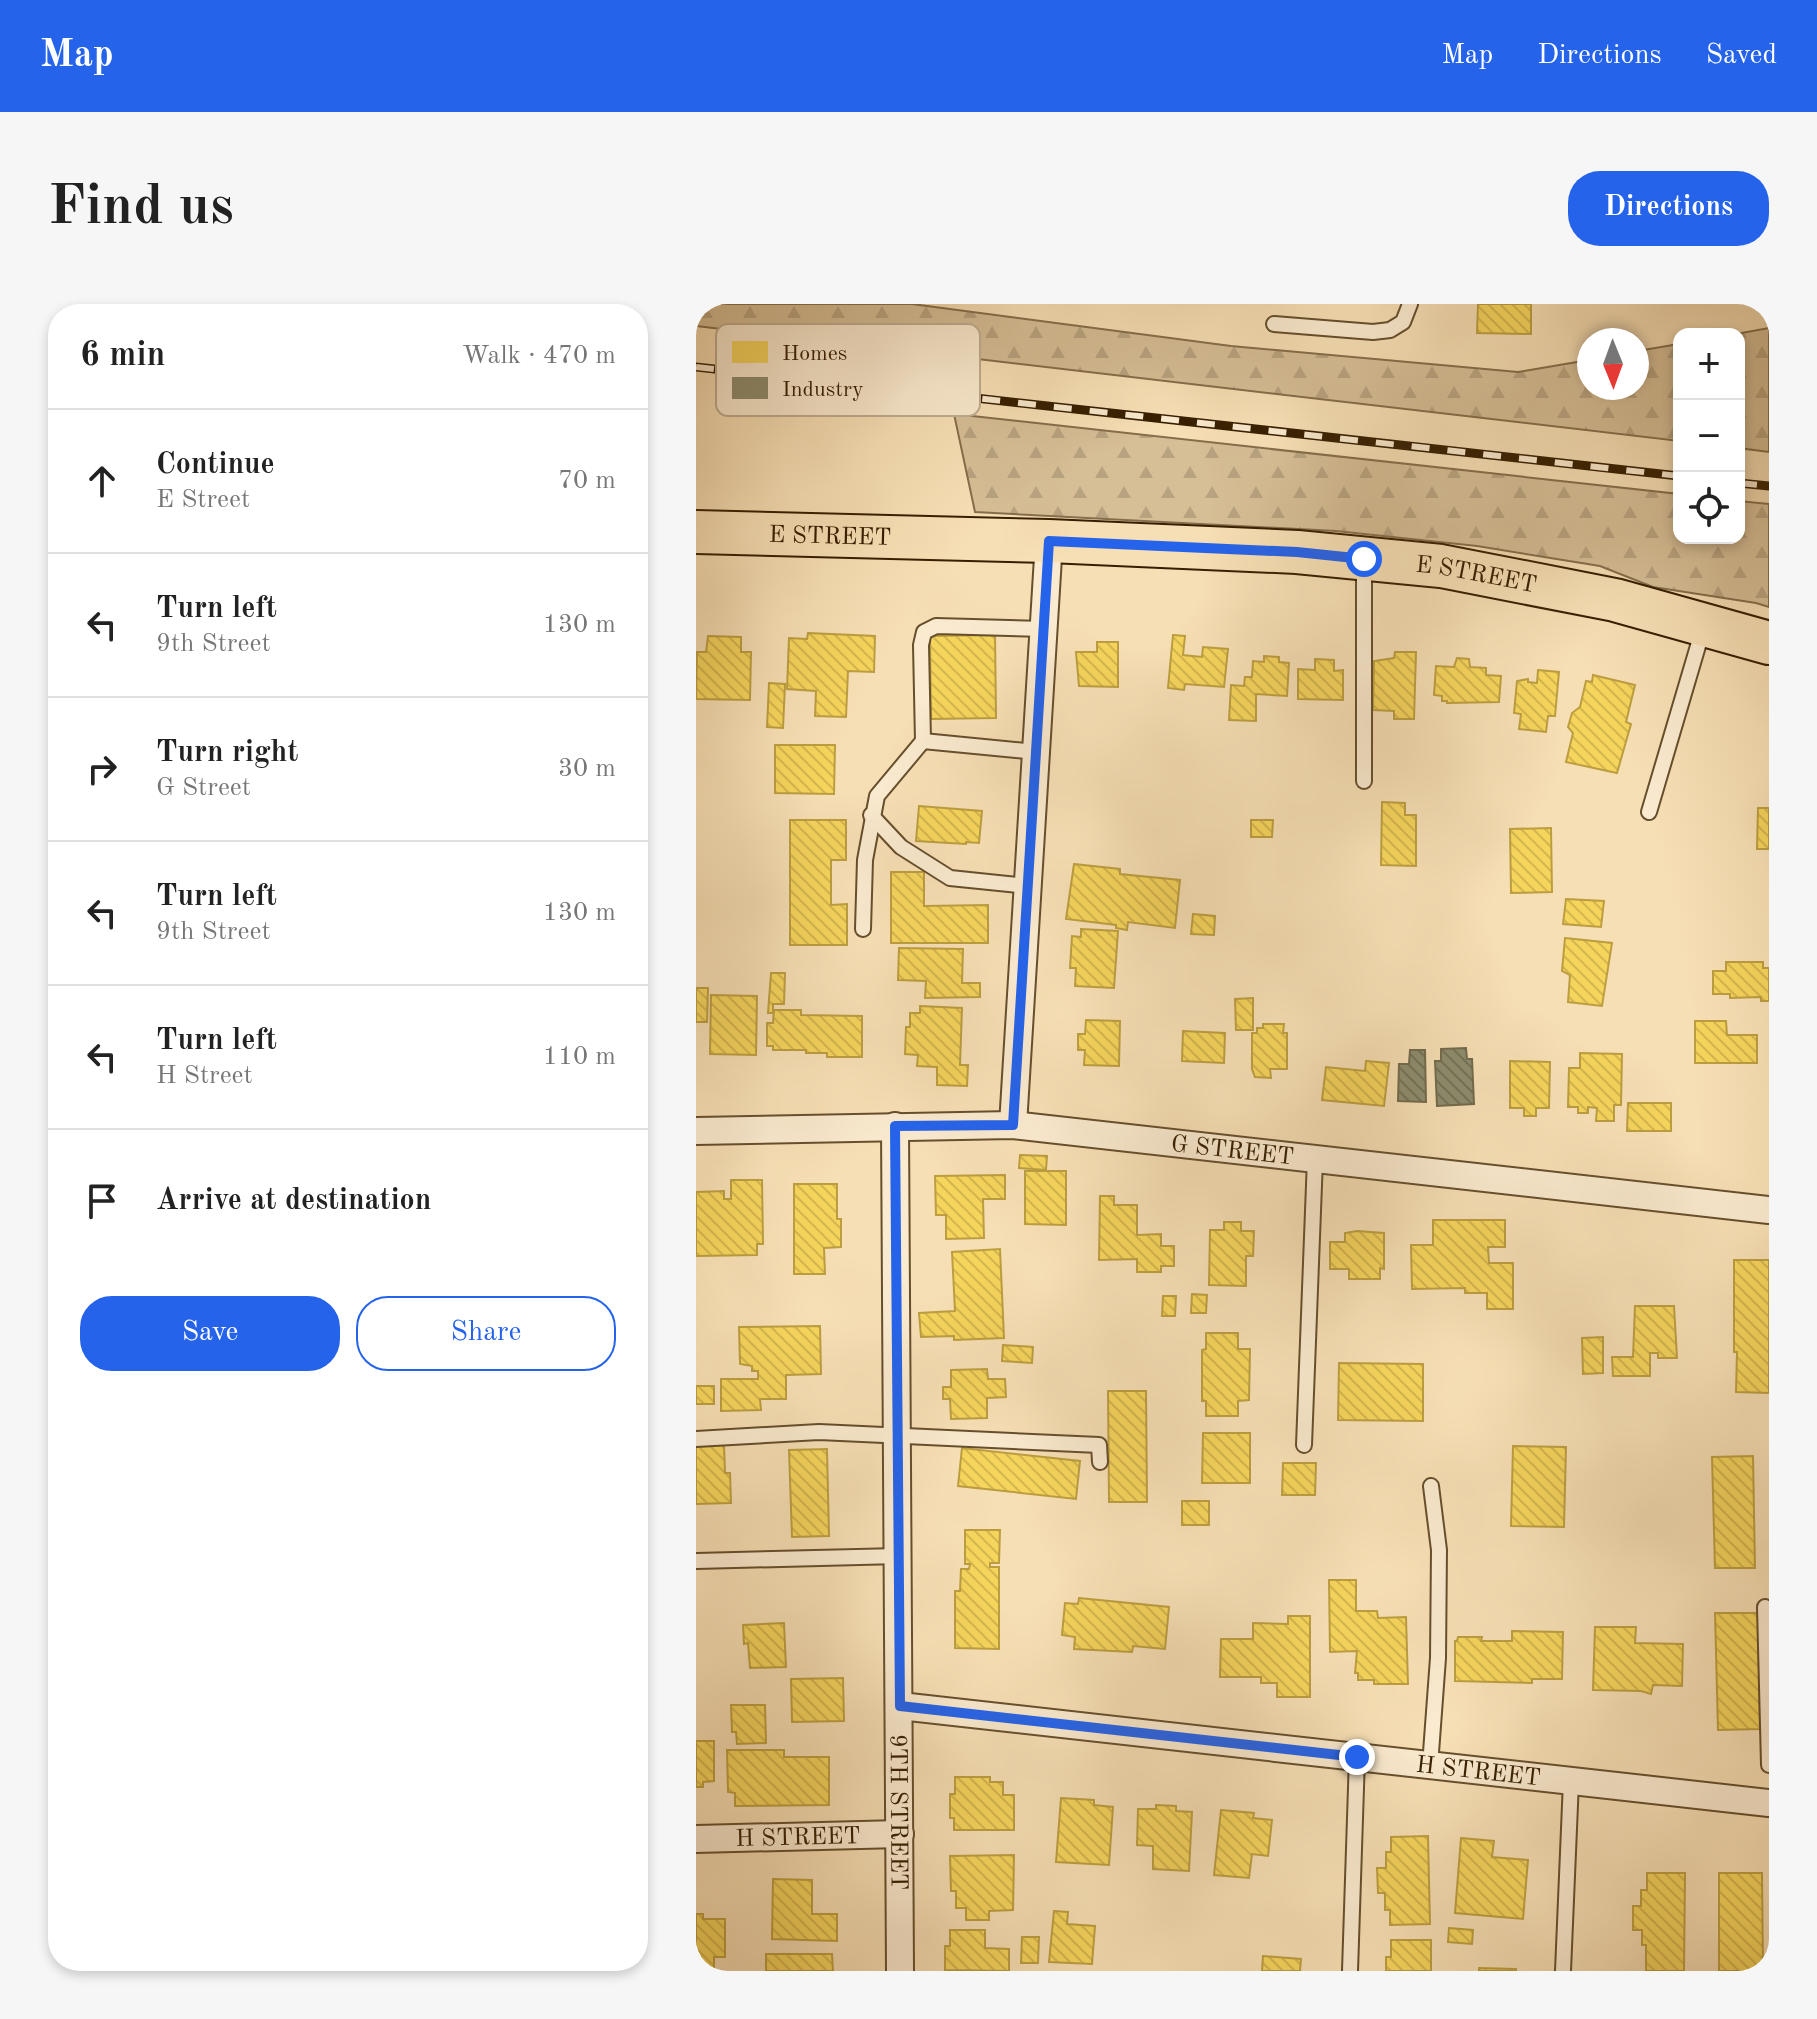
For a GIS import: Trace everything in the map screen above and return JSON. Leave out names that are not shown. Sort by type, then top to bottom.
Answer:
[{"type":"main road","name":"E STREET","points":[[696,532],[1049,541],[1297,552],[1441,566],[1615,600],[1769,643]]},
{"type":"street","points":[[1013,1125],[1049,541]]},
{"type":"street","name":"G STREET","points":[[696,1131],[1013,1125],[1769,1210]]},
{"type":"street","name":"9TH STREET","points":[[895,1126],[900,1971]]},
{"type":"street","name":"H STREET","points":[[900,1706],[1769,1803]]},
{"type":"street","name":"H STREET","points":[[696,1839],[900,1834]]},
{"type":"lane","points":[[1274,324],[1382,331],[1403,322],[1410,304]]},
{"type":"lane","points":[[1364,559],[1364,781]]},
{"type":"lane","points":[[1649,812],[1704,625]]},
{"type":"lane","points":[[863,929],[865,860],[877,796],[923,741],[921,645],[924,632],[936,626],[1044,629]]},
{"type":"lane","points":[[923,741],[1036,752]]},
{"type":"lane","points":[[871,815],[901,847],[950,878],[1028,886]]},
{"type":"lane","points":[[1304,1445],[1315,1159]]},
{"type":"lane","points":[[696,1439],[819,1432],[1099,1445],[1100,1462]]},
{"type":"lane","points":[[1430,1766],[1438,1658],[1439,1550],[1431,1486]]},
{"type":"lane","points":[[696,1561],[899,1556]]},
{"type":"lane","points":[[1765,1607],[1769,1765]]},
{"type":"lane","points":[[1350,1971],[1357,1757]]},
{"type":"lane","points":[[1563,1971],[1571,1781]]},
{"type":"green space","points":[[696,304],[912,304],[1231,346],[1518,372],[1577,362],[1577,400],[1649,400],[1649,349],[1673,345],[1673,440],[980,359],[980,324],[716,324],[716,328],[696,326]]},
{"type":"green space","points":[[1769,328],[1769,452],[1745,449],[1745,332]]},
{"type":"green space","points":[[954,416],[1673,493],[1673,544],[1745,544],[1745,502],[1769,504],[1769,607],[1653,587],[1600,566],[1477,546],[1336,531],[975,512]]},
{"type":"building: Homes","points":[[1478,304],[1531,304],[1531,334],[1477,333]]},
{"type":"building: Homes","points":[[808,633],[875,636],[874,672],[848,671],[846,717],[815,716],[816,691],[787,689],[789,638],[807,639]]},
{"type":"building: Homes","points":[[995,635],[996,718],[931,719],[930,636]]},
{"type":"building: Homes","points":[[1173,635],[1185,636],[1183,655],[1202,657],[1203,647],[1228,649],[1224,687],[1185,684],[1184,690],[1168,688]]},
{"type":"building: Homes","points":[[708,636],[741,637],[741,652],[751,652],[750,700],[696,699],[697,652],[706,652]]},
{"type":"building: Homes","points":[[1097,642],[1118,642],[1118,687],[1079,686],[1076,652],[1097,652]]},
{"type":"building: Homes","points":[[1395,652],[1416,652],[1414,719],[1394,719],[1394,711],[1373,710],[1374,661],[1394,658]]},
{"type":"building: Homes","points":[[1264,656],[1279,657],[1279,662],[1289,663],[1287,696],[1256,694],[1256,721],[1229,720],[1231,685],[1244,686],[1245,677],[1252,677],[1253,661],[1264,662]]},
{"type":"building: Homes","points":[[1457,658],[1469,659],[1470,667],[1486,668],[1486,675],[1501,676],[1499,702],[1447,703],[1442,701],[1442,696],[1434,695],[1436,666],[1454,667]]},
{"type":"building: Homes","points":[[1315,659],[1334,660],[1334,671],[1343,670],[1343,700],[1298,699],[1298,669],[1315,670]]},
{"type":"building: Homes","points":[[1538,670],[1559,672],[1555,716],[1548,716],[1546,732],[1519,729],[1521,714],[1514,713],[1517,681],[1528,679],[1528,682],[1537,683]]},
{"type":"building: Homes","points":[[1593,675],[1635,685],[1626,722],[1631,724],[1617,773],[1566,762],[1573,733],[1568,727],[1572,713],[1580,707],[1586,681],[1592,682]]},
{"type":"building: Homes","points":[[769,683],[785,684],[783,728],[767,727]]},
{"type":"building: Homes","points":[[775,745],[835,745],[834,794],[775,793]]},
{"type":"building: Homes","points":[[1382,802],[1405,803],[1405,815],[1416,815],[1416,866],[1381,865]]},
{"type":"building: Homes","points":[[919,806],[982,811],[979,843],[916,841]]},
{"type":"building: Homes","points":[[1758,808],[1769,808],[1769,849],[1757,849]]},
{"type":"building: Homes","points":[[790,820],[846,820],[846,860],[831,860],[831,905],[847,904],[847,945],[790,945]]},
{"type":"building: Homes","points":[[1251,820],[1273,820],[1272,837],[1251,837]]},
{"type":"building: Homes","points":[[1551,828],[1552,892],[1511,893],[1510,829]]},
{"type":"building: Homes","points":[[1074,864],[1120,869],[1120,874],[1180,880],[1175,928],[1128,922],[1127,930],[1116,928],[1116,925],[1066,919]]},
{"type":"building: Homes","points":[[891,872],[924,872],[924,906],[988,905],[988,943],[891,943]]},
{"type":"building: Homes","points":[[1566,899],[1604,901],[1601,927],[1563,924]]},
{"type":"building: Homes","points":[[1193,914],[1215,916],[1214,935],[1191,934]]},
{"type":"building: Homes","points":[[1081,929],[1118,931],[1114,988],[1075,986],[1076,968],[1070,968],[1072,936],[1081,937]]},
{"type":"building: Homes","points":[[1565,938],[1612,943],[1602,1006],[1568,1002],[1570,975],[1562,971]]},
{"type":"building: Homes","points":[[899,948],[963,949],[962,983],[980,983],[980,997],[925,998],[926,981],[898,980]]},
{"type":"building: Homes","points":[[1726,962],[1763,962],[1763,968],[1769,968],[1769,1001],[1761,1001],[1761,997],[1730,998],[1730,994],[1713,994],[1713,971],[1726,971]]},
{"type":"building: Homes","points":[[771,973],[785,973],[784,1004],[773,1004],[773,1013],[768,1013]]},
{"type":"building: Homes","points":[[696,988],[708,988],[707,1022],[696,1022]]},
{"type":"building: Homes","points":[[711,995],[757,996],[756,1055],[710,1054]]},
{"type":"building: Homes","points":[[1253,998],[1253,1030],[1236,1030],[1235,999]]},
{"type":"building: Homes","points":[[920,1006],[962,1008],[960,1065],[968,1065],[967,1086],[937,1085],[937,1067],[917,1066],[918,1055],[905,1054],[910,1013],[920,1013]]},
{"type":"building: Homes","points":[[774,1010],[801,1010],[801,1015],[862,1016],[862,1057],[827,1057],[827,1053],[806,1053],[806,1050],[773,1050],[773,1046],[767,1046],[767,1023],[773,1023]]},
{"type":"building: Homes","points":[[1086,1020],[1120,1021],[1119,1066],[1084,1065],[1085,1050],[1078,1050],[1078,1034],[1085,1034]]},
{"type":"building: Homes","points":[[1695,1021],[1726,1021],[1727,1035],[1757,1035],[1757,1063],[1695,1063]]},
{"type":"building: Homes","points":[[1263,1024],[1284,1024],[1283,1033],[1287,1033],[1287,1069],[1270,1069],[1271,1078],[1255,1077],[1252,1069],[1252,1033],[1257,1033],[1257,1028],[1263,1028]]},
{"type":"building: Homes","points":[[1183,1031],[1225,1033],[1224,1063],[1182,1061]]},
{"type":"building: Homes","points":[[1580,1053],[1622,1054],[1621,1105],[1614,1105],[1614,1121],[1596,1121],[1597,1108],[1588,1107],[1588,1113],[1578,1113],[1578,1107],[1568,1107],[1569,1068],[1580,1068]]},
{"type":"building: Homes","points":[[1366,1061],[1389,1063],[1384,1106],[1322,1100],[1326,1067],[1365,1071]]},
{"type":"building: Homes","points":[[1510,1061],[1550,1062],[1549,1108],[1536,1108],[1536,1116],[1524,1116],[1524,1108],[1510,1108]]},
{"type":"building: Homes","points":[[1628,1103],[1671,1103],[1671,1131],[1627,1131]]},
{"type":"building: Homes","points":[[1020,1155],[1047,1156],[1046,1170],[1019,1168]]},
{"type":"building: Homes","points":[[1025,1171],[1066,1171],[1066,1225],[1025,1224]]},
{"type":"building: Homes","points":[[1005,1175],[1005,1199],[983,1199],[984,1238],[946,1239],[946,1215],[936,1215],[935,1176]]},
{"type":"building: Homes","points":[[731,1180],[762,1180],[763,1244],[757,1244],[757,1255],[696,1256],[696,1192],[724,1191],[724,1199],[731,1199]]},
{"type":"building: Homes","points":[[794,1184],[837,1184],[841,1247],[824,1248],[825,1274],[794,1274]]},
{"type":"building: Homes","points":[[1100,1196],[1114,1196],[1114,1205],[1137,1205],[1137,1235],[1161,1234],[1161,1246],[1174,1246],[1174,1266],[1161,1266],[1161,1272],[1137,1272],[1137,1259],[1099,1260]]},
{"type":"building: Homes","points":[[1433,1220],[1505,1220],[1505,1247],[1488,1247],[1489,1263],[1513,1263],[1513,1309],[1487,1309],[1487,1293],[1465,1293],[1465,1288],[1412,1289],[1411,1245],[1433,1245]]},
{"type":"building: Homes","points":[[1224,1222],[1241,1222],[1241,1231],[1254,1231],[1253,1256],[1246,1256],[1246,1286],[1209,1285],[1210,1230],[1224,1230]]},
{"type":"building: Homes","points":[[1345,1233],[1384,1233],[1384,1269],[1380,1268],[1380,1279],[1349,1279],[1349,1269],[1330,1269],[1330,1242],[1345,1242]]},
{"type":"building: Homes","points":[[1000,1249],[1004,1338],[954,1340],[954,1336],[921,1337],[919,1313],[955,1311],[952,1252]]},
{"type":"building: Homes","points":[[1734,1260],[1769,1260],[1769,1393],[1736,1392]]},
{"type":"building: Homes","points":[[1192,1294],[1207,1295],[1206,1313],[1191,1313]]},
{"type":"building: Homes","points":[[1163,1296],[1176,1296],[1175,1316],[1162,1316]]},
{"type":"building: Homes","points":[[1635,1306],[1674,1306],[1677,1358],[1658,1358],[1658,1353],[1650,1353],[1650,1376],[1613,1376],[1612,1357],[1633,1357]]},
{"type":"building: Homes","points":[[820,1326],[821,1374],[786,1375],[786,1399],[760,1399],[761,1410],[721,1411],[721,1379],[758,1379],[758,1371],[752,1371],[752,1366],[740,1364],[739,1327]]},
{"type":"building: Homes","points":[[1206,1333],[1238,1333],[1238,1349],[1250,1349],[1249,1400],[1238,1401],[1238,1416],[1206,1416],[1206,1401],[1202,1401],[1202,1350],[1206,1349]]},
{"type":"building: Homes","points":[[1603,1337],[1603,1373],[1583,1374],[1582,1338]]},
{"type":"building: Homes","points":[[1003,1345],[1033,1347],[1032,1363],[1002,1361]]},
{"type":"building: Homes","points":[[1339,1363],[1423,1364],[1423,1421],[1338,1420]]},
{"type":"building: Homes","points":[[987,1369],[988,1379],[1005,1379],[1006,1397],[987,1398],[987,1418],[951,1419],[950,1399],[943,1399],[943,1387],[951,1387],[951,1370]]},
{"type":"building: Homes","points":[[696,1386],[714,1386],[714,1404],[696,1404]]},
{"type":"building: Homes","points":[[1108,1391],[1146,1391],[1147,1502],[1109,1502]]},
{"type":"building: Homes","points":[[1203,1433],[1250,1433],[1250,1483],[1202,1483]]},
{"type":"building: Homes","points":[[724,1445],[725,1473],[730,1473],[731,1503],[696,1504],[696,1446]]},
{"type":"building: Homes","points":[[1513,1446],[1566,1447],[1564,1527],[1511,1526]]},
{"type":"building: Homes","points":[[962,1448],[1080,1461],[1076,1499],[958,1486]]},
{"type":"building: Homes","points":[[827,1449],[829,1536],[792,1537],[789,1450]]},
{"type":"building: Homes","points":[[1753,1456],[1755,1568],[1715,1568],[1712,1457]]},
{"type":"building: Homes","points":[[1283,1463],[1316,1463],[1315,1495],[1282,1495]]},
{"type":"building: Homes","points":[[1182,1501],[1209,1501],[1209,1525],[1182,1525]]},
{"type":"building: Homes","points":[[965,1530],[1000,1530],[999,1563],[990,1563],[990,1567],[999,1567],[999,1649],[955,1648],[955,1591],[960,1591],[961,1569],[969,1569],[970,1564],[965,1564]]},
{"type":"building: Homes","points":[[1329,1580],[1356,1580],[1356,1611],[1377,1611],[1378,1618],[1406,1617],[1408,1684],[1374,1684],[1374,1680],[1358,1680],[1358,1673],[1355,1673],[1357,1651],[1330,1652]]},
{"type":"building: Homes","points":[[1079,1598],[1169,1607],[1165,1649],[1133,1646],[1132,1652],[1074,1649],[1075,1637],[1062,1635],[1065,1603],[1078,1604]]},
{"type":"building: Homes","points":[[1715,1613],[1758,1613],[1760,1729],[1718,1730]]},
{"type":"building: Homes","points":[[1288,1616],[1310,1616],[1310,1697],[1277,1697],[1277,1683],[1261,1683],[1261,1677],[1220,1677],[1221,1639],[1253,1639],[1253,1623],[1288,1624]]},
{"type":"building: Homes","points":[[784,1623],[786,1667],[750,1668],[743,1625]]},
{"type":"building: Homes","points":[[1595,1627],[1636,1627],[1635,1643],[1683,1644],[1682,1686],[1653,1685],[1651,1694],[1593,1690]]},
{"type":"building: Homes","points":[[1512,1631],[1563,1632],[1562,1679],[1532,1679],[1532,1683],[1455,1681],[1455,1641],[1458,1637],[1512,1641]]},
{"type":"building: Homes","points":[[843,1678],[844,1721],[792,1722],[791,1679]]},
{"type":"building: Homes","points":[[731,1705],[765,1705],[766,1743],[737,1744],[736,1732],[732,1732]]},
{"type":"building: Homes","points":[[696,1741],[714,1741],[714,1781],[703,1782],[703,1787],[696,1787]]},
{"type":"building: Homes","points":[[727,1750],[784,1750],[784,1757],[829,1757],[829,1805],[735,1806],[735,1793],[728,1792]]},
{"type":"building: Homes","points":[[955,1777],[990,1777],[990,1782],[1003,1782],[1003,1795],[1014,1795],[1014,1830],[954,1830],[954,1818],[950,1818],[950,1794],[955,1794]]},
{"type":"building: Homes","points":[[1061,1798],[1094,1800],[1094,1805],[1113,1807],[1109,1865],[1056,1862]]},
{"type":"building: Homes","points":[[1156,1805],[1176,1806],[1176,1811],[1192,1812],[1189,1871],[1153,1869],[1153,1846],[1137,1845],[1138,1809],[1156,1809]]},
{"type":"building: Homes","points":[[1221,1810],[1254,1813],[1253,1818],[1272,1820],[1268,1856],[1252,1854],[1249,1878],[1214,1875]]},
{"type":"building: Homes","points":[[1428,1836],[1430,1924],[1390,1925],[1390,1910],[1385,1910],[1385,1893],[1378,1893],[1377,1868],[1386,1868],[1386,1852],[1391,1852],[1391,1837]]},
{"type":"building: Homes","points":[[1461,1838],[1494,1841],[1492,1857],[1528,1860],[1523,1919],[1455,1913]]},
{"type":"building: Homes","points":[[1014,1855],[1013,1910],[989,1911],[989,1920],[966,1920],[966,1908],[956,1908],[956,1891],[951,1891],[950,1856]]},
{"type":"building: Homes","points":[[1647,1873],[1685,1873],[1684,1971],[1646,1971],[1646,1945],[1642,1945],[1642,1930],[1633,1930],[1633,1906],[1641,1906],[1641,1890],[1647,1890]]},
{"type":"building: Homes","points":[[1719,1873],[1762,1873],[1763,1971],[1719,1971]]},
{"type":"building: Homes","points":[[773,1879],[812,1880],[812,1914],[837,1914],[837,1941],[772,1939]]},
{"type":"building: Homes","points":[[1054,1911],[1068,1912],[1067,1924],[1095,1926],[1092,1964],[1049,1962]]},
{"type":"building: Homes","points":[[696,1914],[703,1914],[703,1919],[725,1919],[725,1957],[714,1957],[714,1971],[701,1971],[701,1957],[696,1957]]},
{"type":"building: Homes","points":[[1449,1928],[1473,1930],[1472,1944],[1448,1942]]},
{"type":"building: Homes","points":[[950,1930],[985,1930],[985,1948],[1009,1949],[1009,1971],[945,1970],[945,1946],[950,1946]]},
{"type":"building: Homes","points":[[1022,1937],[1039,1937],[1038,1963],[1021,1963]]},
{"type":"building: Homes","points":[[1391,1940],[1431,1940],[1431,1971],[1386,1971],[1386,1957],[1391,1957]]},
{"type":"building: Homes","points":[[766,1954],[832,1954],[833,1971],[766,1971]]},
{"type":"building: Homes","points":[[1263,1956],[1301,1959],[1300,1971],[1262,1971]]},
{"type":"building: Homes","points":[[1479,1968],[1516,1969],[1516,1971],[1479,1971]]},
{"type":"building: Industry","points":[[1466,1048],[1467,1059],[1472,1059],[1474,1104],[1437,1106],[1435,1061],[1441,1061],[1441,1049]]},
{"type":"building: Industry","points":[[1410,1050],[1425,1050],[1426,1102],[1398,1101],[1399,1064],[1409,1064]]},
{"type":"railway","points":[[696,367],[716,369]]},
{"type":"railway","points":[[980,398],[1673,475]]},
{"type":"railway","points":[[1745,484],[1769,486]]},
{"type":"route","points":[[1357,1757],[900,1706],[895,1126],[1013,1125],[1049,541],[1297,552],[1364,559]]}]
